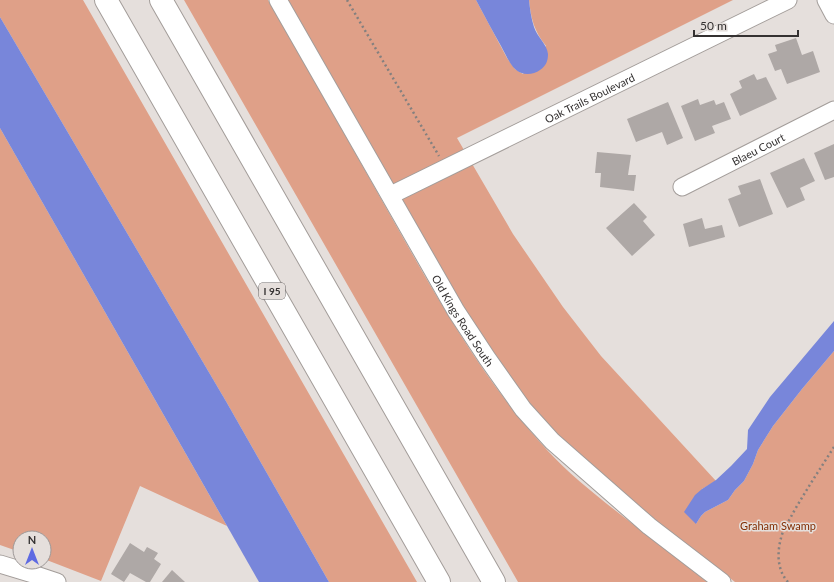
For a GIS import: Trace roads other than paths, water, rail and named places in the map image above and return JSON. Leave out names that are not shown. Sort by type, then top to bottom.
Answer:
[{"type":"highway","name":"I 95","points":[[106,0],[438,582]]},
{"type":"highway","points":[[161,0],[494,582]]},
{"type":"street","name":"Old Kings Road South","points":[[278,0],[456,311],[523,409],[557,446],[654,530],[722,582]]},
{"type":"street","name":"Oak Trails Boulevard","points":[[390,196],[788,0]]},
{"type":"street","points":[[826,0],[834,15]]},
{"type":"street","name":"Blaeu Court","points":[[682,187],[834,110]]},
{"type":"street","points":[[0,564],[57,582]]},
{"type":"water","points":[[476,0],[529,0],[534,27],[548,54],[548,59],[544,67],[531,74],[524,74],[515,69],[507,58]]},
{"type":"water","points":[[0,17],[227,403],[329,582],[259,582],[0,128]]},
{"type":"water","points":[[834,321],[834,351],[773,426],[758,450],[753,464],[744,481],[728,500],[705,512],[696,524],[684,512],[695,495],[716,480],[747,449],[748,430],[770,397]]},
{"type":"park label","name":"Graham Swamp","points":[[778,525]]}]
